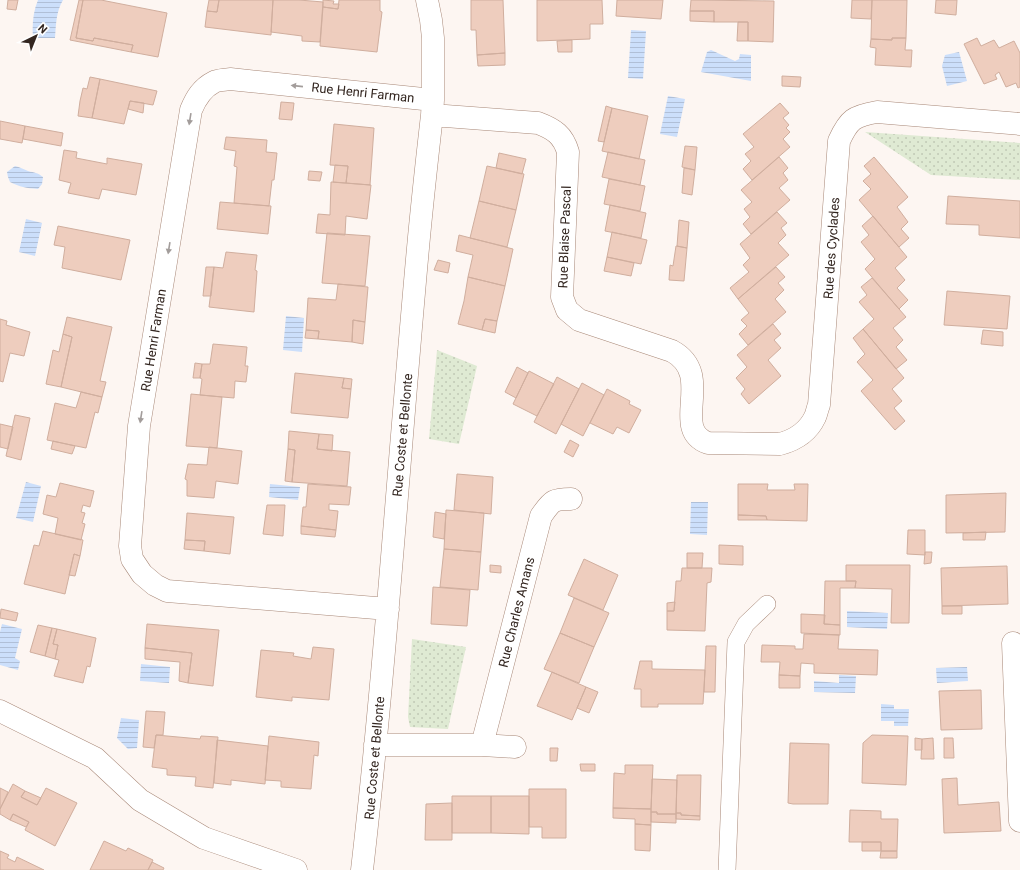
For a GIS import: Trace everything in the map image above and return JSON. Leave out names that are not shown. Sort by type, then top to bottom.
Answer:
[{"type":"street","name":"Rue Coste et Bellonte","points":[[362,870],[376,745],[418,246],[432,107],[433,38],[427,0]]},
{"type":"street","name":"Rue Henri Farman","points":[[388,609],[167,591],[155,585],[142,574],[132,559],[130,546],[139,426],[191,110],[203,89],[214,82],[230,79],[432,107]]},
{"type":"street","name":"Rue Blaise Pascal","points":[[432,107],[538,123],[548,126],[558,133],[565,143],[568,152],[562,297],[565,307],[579,320],[672,351],[679,355],[687,364],[693,381],[691,423],[692,430],[697,437]]},
{"type":"street","name":"Rue des Cyclades","points":[[697,437],[708,443],[780,444],[792,441],[806,431],[815,417],[819,405],[839,141],[845,128],[851,121],[863,115],[877,112],[1020,124]]},
{"type":"street","name":"Rue Charles Amans","points":[[482,745],[541,516],[550,504],[558,499],[571,499]]},
{"type":"street","points":[[1012,643],[1020,821]]},
{"type":"street","points":[[0,711],[95,758],[140,800],[204,838],[296,870]]},
{"type":"street","points":[[376,745],[482,745],[515,747]]},
{"type":"lane","points":[[727,870],[736,642],[746,624],[767,604]]},
{"type":"green space","points":[[865,132],[1020,143],[1020,180],[931,175]]},
{"type":"green space","points":[[437,350],[477,366],[459,444],[429,439]]},
{"type":"green space","points":[[412,639],[466,647],[448,729],[410,727],[408,717]]},
{"type":"water","points":[[38,0],[63,0],[56,23],[55,38],[33,38],[33,19]]},
{"type":"water","points":[[631,30],[646,31],[643,79],[628,78]]},
{"type":"water","points":[[711,50],[735,61],[739,59],[740,54],[751,55],[751,81],[701,72],[707,52]]},
{"type":"water","points":[[959,52],[967,81],[947,86],[942,66],[945,55]]},
{"type":"water","points":[[668,96],[685,99],[677,137],[660,134]]},
{"type":"water","points":[[15,166],[37,173],[43,177],[42,184],[38,189],[23,187],[10,182],[7,172]]},
{"type":"water","points":[[26,219],[42,223],[35,256],[19,252]]},
{"type":"water","points":[[286,316],[304,318],[302,352],[283,350]]},
{"type":"water","points":[[26,482],[41,486],[33,522],[16,518]]},
{"type":"water","points":[[270,484],[300,487],[298,500],[269,497]]},
{"type":"water","points":[[691,502],[708,502],[707,535],[690,534]]},
{"type":"water","points":[[847,611],[888,613],[887,629],[847,627]]},
{"type":"water","points":[[2,624],[22,629],[15,658],[20,661],[18,670],[0,665],[0,632]]},
{"type":"water","points":[[141,664],[170,667],[169,683],[140,681]]},
{"type":"water","points":[[967,667],[968,681],[937,683],[936,668]]},
{"type":"water","points":[[839,675],[856,676],[855,693],[814,692],[814,681],[839,683]]},
{"type":"water","points":[[881,704],[894,705],[894,709],[909,709],[908,726],[894,726],[894,721],[881,721]]},
{"type":"water","points":[[121,718],[139,720],[137,748],[128,749],[117,738]]},
{"type":"building","points":[[8,0],[18,0],[16,10],[7,9]]},
{"type":"building","points":[[79,0],[83,0],[76,38],[93,41],[94,38],[133,45],[131,52],[70,40]]},
{"type":"building","points":[[83,0],[101,0],[167,13],[158,57],[131,52],[133,45],[94,38],[93,41],[76,38]]},
{"type":"building","points":[[209,0],[219,0],[217,12],[207,11]]},
{"type":"building","points":[[219,0],[273,0],[271,35],[205,27],[207,11],[217,12]]},
{"type":"building","points":[[273,0],[323,2],[320,42],[302,41],[302,36],[271,32]]},
{"type":"building","points":[[323,0],[334,1],[333,4],[339,4],[338,9],[323,7]]},
{"type":"building","points":[[339,0],[380,0],[380,11],[382,12],[377,52],[320,46],[323,7],[338,9]]},
{"type":"building","points":[[471,0],[503,0],[505,53],[477,55],[476,30],[471,30]]},
{"type":"building","points":[[537,0],[602,0],[603,24],[590,24],[590,39],[537,41]]},
{"type":"building","points":[[617,0],[663,0],[661,19],[616,16]]},
{"type":"building","points":[[691,0],[774,1],[773,42],[748,41],[748,22],[714,22],[714,11],[690,11]]},
{"type":"building","points":[[852,0],[872,0],[871,19],[851,18]]},
{"type":"building","points":[[872,0],[907,0],[906,38],[892,38],[892,40],[871,39]]},
{"type":"building","points":[[936,0],[957,0],[956,15],[935,13]]},
{"type":"building","points":[[690,11],[714,11],[714,22],[690,21]]},
{"type":"building","points":[[738,22],[748,22],[748,41],[737,41]]},
{"type":"building","points":[[892,38],[906,38],[905,50],[912,50],[911,67],[875,65],[876,48],[870,47],[871,39],[892,40]]},
{"type":"building","points":[[977,38],[981,46],[994,40],[999,48],[1014,41],[1020,53],[1020,87],[1018,88],[1016,83],[1006,87],[999,72],[995,75],[997,79],[984,84],[964,44]]},
{"type":"building","points":[[572,40],[572,52],[558,52],[557,41]]},
{"type":"building","points":[[505,53],[505,65],[478,66],[477,55]]},
{"type":"building","points":[[782,76],[801,77],[800,87],[782,86]]},
{"type":"building","points":[[90,77],[100,79],[92,118],[78,116],[83,88],[87,89]]},
{"type":"building","points":[[100,79],[157,91],[153,105],[130,101],[124,124],[92,118]]},
{"type":"building","points":[[130,101],[144,103],[143,113],[128,109]]},
{"type":"building","points":[[281,102],[294,103],[292,120],[279,119]]},
{"type":"building","points":[[780,103],[789,113],[783,118],[789,125],[786,128],[790,132],[783,139],[790,147],[752,180],[743,169],[751,161],[745,154],[754,147],[743,134]]},
{"type":"building","points":[[606,106],[612,108],[604,142],[598,141]]},
{"type":"building","points":[[612,108],[648,116],[639,159],[602,151]]},
{"type":"building","points":[[0,121],[25,126],[22,143],[0,139]]},
{"type":"building","points":[[334,124],[374,128],[370,185],[346,183],[348,166],[330,165]]},
{"type":"building","points":[[25,126],[63,133],[61,146],[23,139]]},
{"type":"building","points":[[226,137],[267,140],[266,152],[277,153],[269,206],[234,203],[237,167],[234,166],[236,151],[224,149]]},
{"type":"building","points":[[685,146],[697,147],[695,170],[682,167]]},
{"type":"building","points":[[64,150],[77,152],[76,158],[107,164],[107,158],[142,164],[136,195],[102,189],[99,199],[68,193],[71,183],[59,180]]},
{"type":"building","points":[[608,152],[645,160],[640,185],[602,177]]},
{"type":"building","points":[[499,153],[526,159],[522,174],[496,168]]},
{"type":"building","points":[[779,157],[788,168],[783,173],[788,180],[779,188],[790,200],[751,234],[743,224],[750,217],[744,209],[752,202],[741,190]]},
{"type":"building","points":[[874,157],[908,197],[897,207],[908,222],[901,229],[909,238],[899,247],[859,200],[871,189],[863,181],[871,174],[864,166]]},
{"type":"building","points":[[335,165],[348,166],[346,183],[333,182]]},
{"type":"building","points":[[487,166],[524,174],[516,210],[479,201]]},
{"type":"building","points":[[684,168],[695,170],[692,195],[682,193]]},
{"type":"building","points":[[309,171],[322,172],[320,181],[308,180]]},
{"type":"building","points":[[609,179],[645,186],[640,211],[604,204]]},
{"type":"building","points":[[331,182],[371,185],[367,219],[346,216],[345,235],[316,233],[318,214],[330,215]]},
{"type":"building","points":[[948,196],[1020,201],[1020,238],[979,235],[979,225],[946,224]]},
{"type":"building","points":[[479,201],[516,210],[507,247],[470,238]]},
{"type":"building","points":[[220,202],[271,206],[268,234],[217,229]]},
{"type":"building","points":[[610,205],[646,213],[641,238],[605,231]]},
{"type":"building","points":[[777,212],[787,223],[781,228],[786,235],[778,243],[789,255],[738,299],[730,288],[749,272],[743,265],[750,258],[740,244]]},
{"type":"building","points":[[873,216],[907,257],[895,268],[905,280],[897,288],[908,300],[899,309],[865,269],[875,259],[861,242],[869,235],[862,226]]},
{"type":"building","points":[[679,220],[689,222],[687,248],[677,246]]},
{"type":"building","points":[[58,226],[130,240],[121,280],[62,268],[65,247],[54,245]]},
{"type":"building","points":[[612,232],[647,240],[641,264],[607,257]]},
{"type":"building","points":[[327,233],[370,236],[365,286],[322,283]]},
{"type":"building","points":[[459,235],[513,249],[505,286],[468,277],[473,255],[456,251]]},
{"type":"building","points":[[676,246],[687,248],[684,281],[669,280],[670,265],[673,266]]},
{"type":"building","points":[[226,252],[257,255],[255,270],[257,271],[254,312],[209,307],[214,267],[223,268]]},
{"type":"building","points":[[607,257],[634,263],[631,276],[604,271]]},
{"type":"building","points":[[438,260],[450,263],[448,273],[434,270]]},
{"type":"building","points":[[206,267],[214,267],[211,296],[203,296]]},
{"type":"building","points":[[776,267],[785,277],[778,283],[784,290],[775,299],[786,312],[748,345],[739,334],[747,326],[741,320],[749,313],[738,299]]},
{"type":"building","points":[[468,277],[505,286],[497,321],[485,319],[482,330],[458,324]]},
{"type":"building","points":[[872,278],[906,317],[893,328],[903,340],[896,347],[907,360],[896,369],[863,329],[874,319],[859,302],[867,295],[861,287]]},
{"type":"building","points":[[338,284],[368,287],[365,322],[353,320],[352,342],[318,339],[319,331],[306,330],[308,298],[336,300]]},
{"type":"building","points":[[947,291],[1010,296],[1007,329],[944,325]]},
{"type":"building","points":[[67,317],[112,327],[100,381],[106,382],[102,397],[61,387],[72,337],[63,334]]},
{"type":"building","points":[[0,319],[7,321],[6,325],[30,332],[24,356],[10,353],[3,382],[0,381]]},
{"type":"building","points":[[485,319],[497,321],[495,333],[482,330]]},
{"type":"building","points":[[353,320],[365,322],[363,344],[352,342]]},
{"type":"building","points":[[773,324],[781,334],[774,340],[781,348],[768,360],[781,376],[749,404],[741,394],[745,389],[736,378],[747,367],[737,355]]},
{"type":"building","points":[[863,329],[904,378],[892,389],[902,401],[894,408],[905,421],[895,430],[861,391],[873,380],[857,362],[865,354],[853,338]]},
{"type":"building","points":[[306,330],[319,331],[318,339],[305,338]]},
{"type":"building","points":[[983,330],[1003,332],[1003,346],[981,344]]},
{"type":"building","points":[[63,334],[72,337],[61,387],[46,384],[53,350],[59,352]]},
{"type":"building","points":[[213,344],[247,347],[245,366],[248,366],[246,382],[235,381],[234,398],[200,395],[202,364],[210,364]]},
{"type":"building","points":[[195,363],[202,364],[200,378],[193,378]]},
{"type":"building","points":[[517,367],[528,373],[516,398],[505,392]]},
{"type":"building","points":[[529,371],[554,384],[537,416],[513,404]]},
{"type":"building","points":[[295,373],[344,378],[342,388],[351,389],[348,418],[291,413]]},
{"type":"building","points":[[557,377],[579,389],[556,434],[534,422]]},
{"type":"building","points":[[344,378],[352,379],[351,389],[342,388]]},
{"type":"building","points":[[582,383],[604,395],[583,436],[561,424]]},
{"type":"building","points":[[607,389],[630,401],[629,404],[641,410],[629,433],[617,427],[613,434],[590,423]]},
{"type":"building","points":[[81,392],[102,397],[98,413],[95,412],[86,448],[47,440],[55,403],[76,408]]},
{"type":"building","points":[[191,394],[222,397],[217,448],[186,446]]},
{"type":"building","points":[[15,415],[30,418],[21,460],[6,456]]},
{"type":"building","points":[[0,424],[13,427],[8,449],[0,447]]},
{"type":"building","points":[[289,431],[319,434],[317,449],[350,452],[347,486],[292,482],[295,450],[288,449]]},
{"type":"building","points":[[319,434],[333,435],[332,451],[317,449]]},
{"type":"building","points":[[570,440],[579,445],[573,457],[564,452]]},
{"type":"building","points":[[53,441],[75,446],[72,454],[51,449]]},
{"type":"building","points":[[209,447],[242,451],[238,484],[216,481],[214,498],[187,496],[187,480],[185,479],[188,464],[207,465]]},
{"type":"building","points":[[288,449],[295,450],[292,482],[285,481]]},
{"type":"building","points":[[457,474],[493,477],[491,514],[454,510]]},
{"type":"building","points":[[60,483],[94,491],[90,507],[83,505],[81,512],[85,513],[82,523],[85,524],[81,540],[55,534],[58,518],[43,514],[47,495],[56,497]]},
{"type":"building","points":[[308,484],[351,487],[349,505],[329,504],[329,510],[338,511],[336,530],[301,526],[303,507],[306,507]]},
{"type":"building","points":[[738,484],[768,484],[767,490],[795,490],[794,484],[808,484],[807,521],[767,520],[766,516],[738,515]]},
{"type":"building","points":[[1006,493],[1005,532],[946,533],[946,495]]},
{"type":"building","points":[[267,505],[285,505],[283,536],[263,534]]},
{"type":"building","points":[[446,510],[484,513],[481,552],[444,549]]},
{"type":"building","points":[[435,512],[446,514],[444,539],[433,537]]},
{"type":"building","points":[[187,513],[234,517],[230,554],[204,551],[205,541],[185,540]]},
{"type":"building","points":[[738,515],[766,516],[767,520],[738,520]]},
{"type":"building","points":[[301,526],[336,530],[335,537],[301,534]]},
{"type":"building","points":[[908,530],[925,530],[925,555],[907,554]]},
{"type":"building","points":[[43,531],[83,540],[80,556],[74,554],[65,594],[24,584],[34,545],[39,546]]},
{"type":"building","points":[[986,532],[985,540],[963,540],[963,533]]},
{"type":"building","points":[[185,540],[205,541],[204,551],[184,549]]},
{"type":"building","points":[[719,545],[743,546],[743,565],[719,564]]},
{"type":"building","points":[[444,549],[481,552],[478,590],[440,587]]},
{"type":"building","points":[[925,552],[932,552],[931,563],[924,564]]},
{"type":"building","points":[[687,553],[703,553],[702,568],[687,568]]},
{"type":"building","points":[[74,554],[80,556],[75,576],[69,575]]},
{"type":"building","points":[[584,559],[618,575],[603,610],[568,595]]},
{"type":"building","points":[[490,565],[501,566],[501,573],[490,572]]},
{"type":"building","points":[[846,565],[910,565],[909,623],[891,623],[892,589],[855,588],[856,581],[846,581]]},
{"type":"building","points":[[1007,566],[1008,604],[942,606],[941,568]]},
{"type":"building","points":[[682,568],[712,568],[711,582],[707,583],[705,631],[667,630],[667,611],[674,611],[676,581],[681,581]]},
{"type":"building","points":[[825,581],[856,581],[855,588],[840,588],[840,625],[824,624]]},
{"type":"building","points":[[433,587],[470,590],[467,626],[431,624]]},
{"type":"building","points":[[574,598],[609,613],[594,647],[560,633]]},
{"type":"building","points":[[675,602],[674,611],[667,611],[667,603]]},
{"type":"building","points":[[942,606],[962,606],[962,614],[942,614]]},
{"type":"building","points":[[1,609],[18,613],[16,621],[0,618]]},
{"type":"building","points":[[801,614],[825,615],[824,624],[840,625],[840,635],[801,633]]},
{"type":"building","points":[[147,624],[219,630],[213,686],[188,683],[192,653],[145,648]]},
{"type":"building","points":[[38,625],[52,628],[45,656],[30,652]]},
{"type":"building","points":[[52,628],[57,629],[53,644],[58,645],[55,659],[45,656]]},
{"type":"building","points":[[57,629],[96,638],[90,667],[87,666],[83,683],[54,676],[59,660],[55,659],[58,645],[53,644]]},
{"type":"building","points":[[560,633],[594,647],[579,683],[544,669]]},
{"type":"building","points":[[804,634],[839,635],[838,649],[878,650],[877,675],[814,673],[814,664],[801,663],[800,676],[779,675],[780,662],[761,662],[762,645],[795,646],[795,649],[803,649]]},
{"type":"building","points":[[706,646],[716,646],[715,692],[704,692]]},
{"type":"building","points":[[313,647],[334,649],[329,700],[292,697],[292,701],[256,697],[261,650],[294,653],[293,656],[311,659]]},
{"type":"building","points":[[145,648],[192,653],[188,683],[179,681],[180,662],[145,659]]},
{"type":"building","points":[[640,661],[652,661],[652,669],[705,670],[703,704],[658,704],[658,707],[641,707],[641,689],[634,689]]},
{"type":"building","points":[[552,672],[586,687],[572,720],[537,706]]},
{"type":"building","points":[[779,675],[800,676],[800,688],[779,688]]},
{"type":"building","points":[[586,687],[598,692],[589,713],[577,708]]},
{"type":"building","points":[[981,690],[982,729],[941,730],[939,691]]},
{"type":"building","points":[[146,711],[165,712],[163,735],[156,735],[154,748],[143,747]]},
{"type":"building","points":[[156,735],[200,739],[201,736],[218,737],[213,788],[195,786],[196,777],[167,775],[167,769],[152,767]]},
{"type":"building","points":[[872,735],[908,736],[906,785],[862,783],[863,743]]},
{"type":"building","points":[[269,736],[319,742],[318,756],[314,755],[311,789],[281,787],[281,781],[265,780]]},
{"type":"building","points":[[915,738],[922,739],[922,750],[915,750]]},
{"type":"building","points":[[933,738],[934,759],[921,759],[922,739]]},
{"type":"building","points":[[944,738],[953,738],[954,758],[944,758]]},
{"type":"building","points":[[217,740],[268,746],[265,784],[231,780],[231,785],[214,783]]},
{"type":"building","points":[[790,743],[829,744],[828,804],[788,803]]},
{"type":"building","points":[[550,748],[558,748],[557,761],[550,761]]},
{"type":"building","points":[[580,764],[595,764],[595,771],[581,771]]},
{"type":"building","points":[[625,765],[653,765],[651,809],[613,808],[614,773],[625,774]]},
{"type":"building","points":[[677,775],[701,775],[700,816],[681,815],[681,813],[676,813]]},
{"type":"building","points":[[957,778],[958,805],[999,802],[1001,831],[944,833],[942,779]]},
{"type":"building","points":[[652,779],[677,780],[676,814],[657,814],[657,812],[651,812]]},
{"type":"building","points":[[13,784],[25,791],[21,797],[37,805],[46,788],[77,803],[55,846],[25,830],[29,822],[13,814],[10,820],[0,814],[0,809]]},
{"type":"building","points":[[0,788],[8,792],[0,809]]},
{"type":"building","points":[[529,789],[566,789],[566,838],[542,838],[542,827],[529,827]]},
{"type":"building","points":[[25,791],[41,798],[37,805],[21,797]]},
{"type":"building","points":[[452,796],[491,796],[491,833],[452,833]]},
{"type":"building","points":[[491,796],[529,796],[529,834],[491,833]]},
{"type":"building","points":[[452,803],[452,840],[425,840],[426,804]]},
{"type":"building","points":[[613,808],[651,809],[651,825],[635,824],[635,819],[613,818]]},
{"type":"building","points":[[850,810],[881,811],[881,819],[898,819],[897,851],[881,851],[881,842],[849,842]]},
{"type":"building","points":[[651,812],[657,812],[657,814],[676,814],[676,823],[651,822]]},
{"type":"building","points":[[676,813],[681,813],[681,815],[700,816],[700,820],[676,819]]},
{"type":"building","points":[[13,814],[29,822],[26,827],[10,820]]},
{"type":"building","points":[[635,824],[651,825],[650,851],[635,850]]},
{"type":"building","points":[[104,841],[126,851],[128,848],[153,860],[148,870],[90,870]]},
{"type":"building","points":[[862,842],[881,842],[881,851],[862,851]]},
{"type":"building","points":[[0,851],[9,855],[7,858],[15,862],[17,857],[44,870],[0,870]]},
{"type":"building","points":[[881,851],[897,851],[897,858],[880,858]]},
{"type":"building","points":[[152,862],[164,868],[163,870],[148,870]]}]
